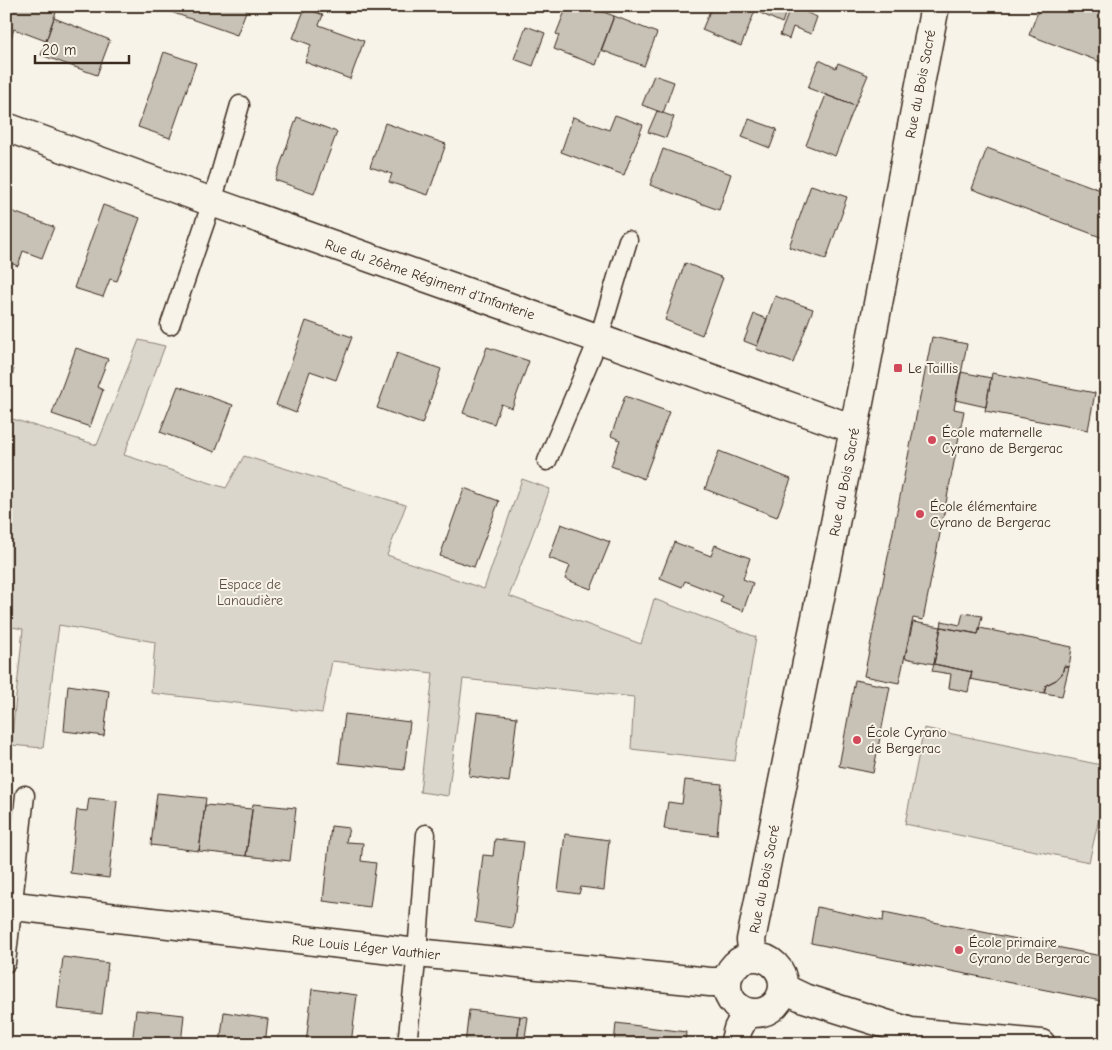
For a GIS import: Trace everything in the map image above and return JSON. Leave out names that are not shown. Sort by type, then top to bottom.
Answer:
[{"type":"street","name":"Rue du Bois Sacré","points":[[753,957],[751,940],[854,429],[935,6]]},
{"type":"street","name":"Rue du 26ème Régiment d'Infanterie","points":[[6,127],[212,202],[854,429]]},
{"type":"street","name":"Rue Louis Léger Vauthier","points":[[9,905],[417,953],[726,982]]},
{"type":"street","points":[[753,957],[763,958],[772,962],[782,978],[783,988],[780,997],[774,1005],[757,1013],[740,1009],[729,998],[726,982],[728,974],[738,962],[753,957]]},
{"type":"street","points":[[783,988],[804,998],[911,1032],[1041,1044]]},
{"type":"street","points":[[734,1044],[738,1029],[747,1012]]},
{"type":"lane","points":[[170,325],[212,202],[240,105]]},
{"type":"lane","points":[[547,461],[599,338],[628,240]]},
{"type":"lane","points":[[6,963],[9,905],[25,795]]},
{"type":"lane","points":[[407,1044],[417,953],[426,834]]},
{"type":"green space","name":"Espace de Lanaudière","points":[[139,340],[165,346],[124,455],[226,488],[244,456],[406,505],[387,555],[484,589],[522,479],[550,489],[509,596],[641,644],[654,599],[756,637],[735,761],[631,749],[634,697],[463,679],[448,796],[420,792],[433,673],[332,661],[322,713],[151,693],[155,642],[59,625],[43,748],[11,745],[23,629],[6,626],[6,417],[97,445]]},
{"type":"green space","points":[[6,366],[14,369],[6,400]]},
{"type":"green space","points":[[924,728],[1106,766],[1106,788],[1089,862],[905,824]]},
{"type":"building","points":[[6,6],[58,6],[46,41],[14,29],[12,35],[6,33]]},
{"type":"building","points":[[170,6],[248,6],[237,35],[168,11]]},
{"type":"building","points":[[567,6],[588,6],[614,16],[596,65],[554,49],[559,35],[556,34]]},
{"type":"building","points":[[712,6],[744,6],[755,11],[741,46],[702,30]]},
{"type":"building","points":[[761,6],[788,6],[782,23],[758,12]]},
{"type":"building","points":[[791,6],[817,17],[811,34],[793,27],[789,39],[780,35]]},
{"type":"building","points":[[1040,6],[1082,6],[1106,15],[1106,64],[1029,35]]},
{"type":"building","points":[[305,8],[323,15],[319,25],[364,41],[350,79],[305,62],[311,45],[293,38]]},
{"type":"building","points":[[614,16],[657,33],[644,66],[601,50]]},
{"type":"building","points":[[54,18],[110,40],[97,75],[41,55]]},
{"type":"building","points":[[526,26],[545,33],[533,66],[514,59]]},
{"type":"building","points":[[6,33],[12,35],[9,43],[6,41]]},
{"type":"building","points":[[164,52],[196,63],[170,138],[138,127]]},
{"type":"building","points":[[819,60],[836,68],[838,63],[868,75],[855,106],[808,88]]},
{"type":"building","points":[[654,75],[674,82],[663,113],[642,105]]},
{"type":"building","points":[[826,95],[855,106],[835,156],[806,145]]},
{"type":"building","points":[[657,111],[674,117],[666,138],[648,132]]},
{"type":"building","points":[[615,115],[643,125],[624,175],[561,152],[573,117],[609,130]]},
{"type":"building","points":[[297,117],[337,132],[314,194],[275,180]]},
{"type":"building","points":[[749,119],[777,129],[770,148],[742,137]]},
{"type":"building","points":[[385,123],[446,144],[428,195],[389,182],[392,174],[370,167]]},
{"type":"building","points":[[987,148],[1106,192],[1106,239],[972,189]]},
{"type":"building","points":[[663,149],[731,174],[719,210],[650,185]]},
{"type":"building","points":[[811,185],[847,197],[826,259],[789,247]]},
{"type":"building","points":[[103,205],[140,218],[117,281],[110,279],[103,297],[74,288]]},
{"type":"building","points":[[6,210],[11,211],[6,223]]},
{"type":"building","points":[[11,211],[54,227],[42,258],[23,251],[18,266],[6,261],[6,223]]},
{"type":"building","points":[[685,263],[723,278],[702,335],[665,320]]},
{"type":"building","points":[[775,296],[813,309],[793,363],[756,349]]},
{"type":"building","points":[[754,314],[767,319],[757,346],[744,341]]},
{"type":"building","points":[[306,321],[352,337],[336,380],[310,371],[296,413],[276,405]]},
{"type":"building","name":"École élémentaire Cyrano de Bergerac","points":[[932,337],[967,344],[954,409],[964,411],[923,620],[913,618],[899,683],[864,676]]},
{"type":"building","points":[[487,347],[529,361],[512,408],[501,404],[494,424],[463,413]]},
{"type":"building","points":[[76,348],[108,359],[97,387],[103,390],[90,427],[52,414]]},
{"type":"building","points":[[397,353],[441,369],[422,424],[377,408]]},
{"type":"building","points":[[961,372],[991,378],[986,407],[955,400]]},
{"type":"building","points":[[992,373],[1095,393],[1088,430],[985,411]]},
{"type":"building","points":[[178,386],[233,405],[215,452],[160,432]]},
{"type":"building","points":[[625,396],[669,412],[644,479],[611,466],[620,440],[611,436]]},
{"type":"building","points":[[719,451],[791,479],[777,517],[705,489]]},
{"type":"building","points":[[464,488],[499,501],[474,567],[440,556]]},
{"type":"building","points":[[561,524],[610,542],[591,589],[565,579],[570,566],[549,558]]},
{"type":"building","points":[[674,542],[711,556],[715,545],[750,558],[743,579],[753,583],[743,611],[720,602],[723,596],[685,581],[682,587],[660,578]]},
{"type":"building","points":[[963,613],[982,616],[978,634],[941,627],[942,621],[960,625]]},
{"type":"building","points":[[913,622],[941,627],[934,664],[905,658]]},
{"type":"building","points":[[941,627],[978,634],[980,628],[1072,647],[1069,667],[1064,666],[1062,674],[1056,680],[1046,685],[1044,693],[970,679],[972,672],[934,664]]},
{"type":"building","points":[[934,664],[972,672],[968,692],[949,688],[951,674],[932,671]]},
{"type":"building","points":[[1064,666],[1069,667],[1062,696],[1044,693],[1046,685],[1056,680],[1062,674]]},
{"type":"building","points":[[855,680],[890,687],[873,773],[839,766]]},
{"type":"building","points":[[68,685],[109,691],[104,736],[64,731]]},
{"type":"building","points":[[477,712],[517,717],[509,782],[469,776]]},
{"type":"building","points":[[345,714],[410,722],[404,770],[339,763]]},
{"type":"building","points":[[685,780],[722,784],[717,835],[664,829],[668,802],[682,804]]},
{"type":"building","points":[[157,793],[206,798],[199,851],[151,845]]},
{"type":"building","points":[[89,798],[117,801],[109,878],[70,873],[77,810],[87,811]]},
{"type":"building","points":[[253,804],[296,808],[290,861],[246,856]]},
{"type":"building","points":[[205,805],[252,809],[246,856],[199,851]]},
{"type":"building","points":[[331,826],[349,828],[346,842],[363,843],[361,861],[376,863],[370,907],[323,901]]},
{"type":"building","points":[[565,834],[609,840],[604,890],[581,887],[579,894],[558,891]]},
{"type":"building","points":[[495,839],[524,842],[513,928],[475,922],[483,855],[493,856]]},
{"type":"building","name":"École primaire Cyrano de Bergerac","points":[[817,907],[883,921],[884,912],[1106,957],[1106,1002],[811,943]]},
{"type":"building","points":[[63,957],[108,963],[102,1014],[57,1009]]},
{"type":"building","points":[[312,989],[357,995],[351,1044],[306,1044]]},
{"type":"building","points":[[136,1010],[184,1015],[181,1044],[132,1044]]},
{"type":"building","points":[[469,1010],[520,1016],[517,1044],[465,1044]]},
{"type":"building","points":[[224,1012],[268,1019],[265,1044],[220,1044]]},
{"type":"building","points":[[520,1016],[528,1017],[524,1044],[517,1044]]},
{"type":"building","points":[[616,1023],[686,1032],[685,1044],[614,1044]]},
{"type":"place","name":"Le Taillis","points":[[898,368]]},
{"type":"place","name":"École maternelle Cyrano de Bergerac","points":[[932,440]]},
{"type":"place","name":"École élémentaire Cyrano de Bergerac","points":[[920,514]]},
{"type":"place","name":"École Cyrano de Bergerac","points":[[857,740]]},
{"type":"place","name":"École primaire Cyrano de Bergerac","points":[[959,950]]}]
